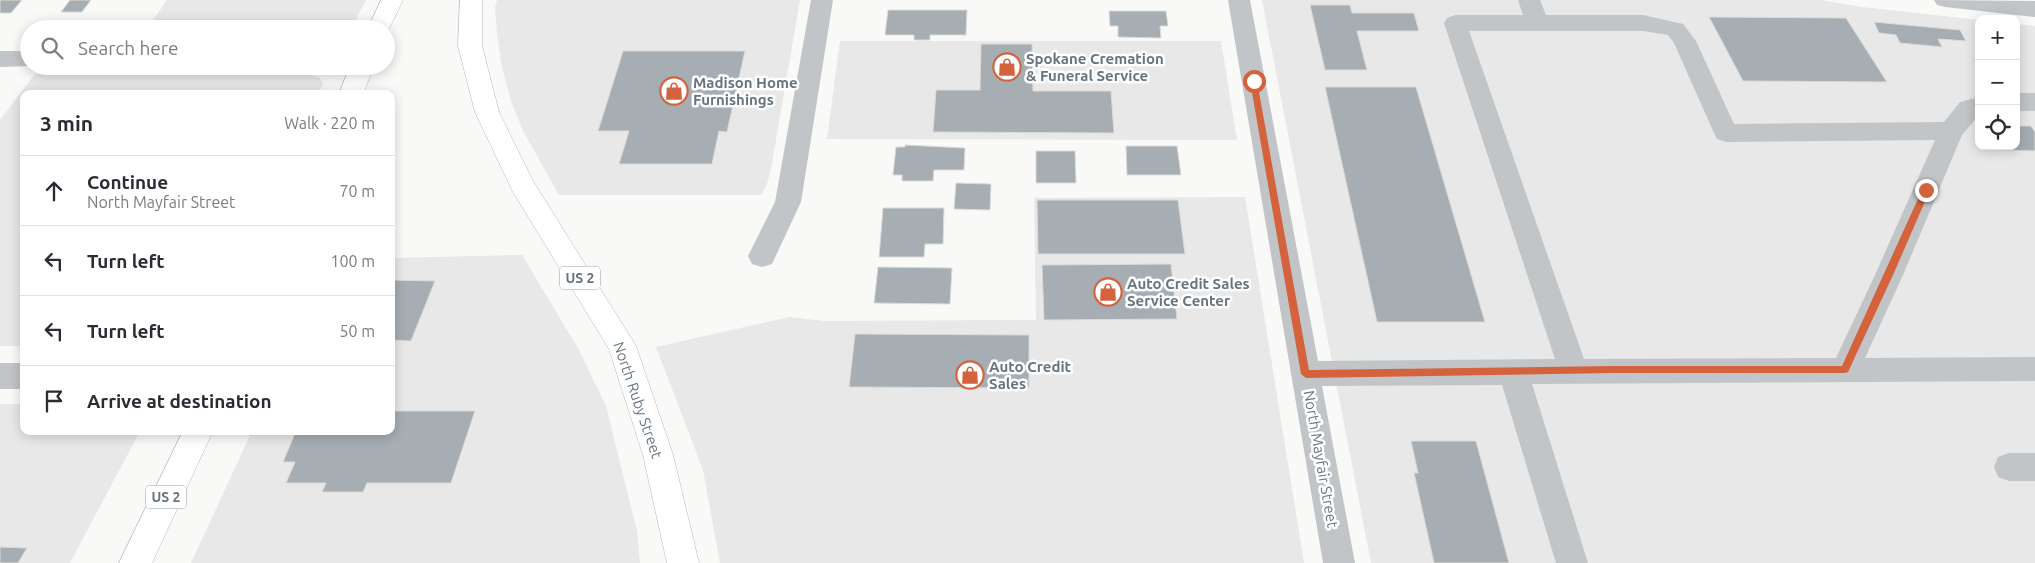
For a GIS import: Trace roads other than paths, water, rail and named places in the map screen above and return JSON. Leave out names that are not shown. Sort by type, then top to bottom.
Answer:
[{"type":"main road","points":[[383,20],[392,0]]},
{"type":"main road","name":"North Ruby Street","points":[[471,0],[470,46],[487,112],[522,185],[622,346],[658,455],[682,563]]},
{"type":"main road","points":[[353,90],[358,75]]},
{"type":"main road","name":"US 2","points":[[135,563],[196,435]]},
{"type":"street","points":[[762,256],[788,202],[822,0]]},
{"type":"street","name":"North Mayfair Street","points":[[1239,0],[1339,563]]},
{"type":"street","points":[[1945,0],[2035,10]]},
{"type":"street","points":[[1573,370],[1455,23],[1533,11],[1643,23],[1675,29],[1684,41],[1726,134],[1952,131]]},
{"type":"street","points":[[0,59],[20,59]]},
{"type":"street","points":[[2020,102],[2035,102]]},
{"type":"street","points":[[1845,369],[1889,275],[1952,131],[1970,108],[1975,107]]},
{"type":"street","points":[[1306,374],[1573,370],[2035,369]]},
{"type":"street","points":[[1513,372],[1572,563]]},
{"type":"street","points":[[0,376],[20,376]]},
{"type":"place","name":"Spokane Cremation & Funeral Service","points":[[1007,67]]},
{"type":"place","name":"Madison Home Furnishings","points":[[674,91]]},
{"type":"place","name":"Auto Credit Sales Service Center","points":[[1108,292]]},
{"type":"place","name":"Auto Credit Sales","points":[[970,375]]}]
